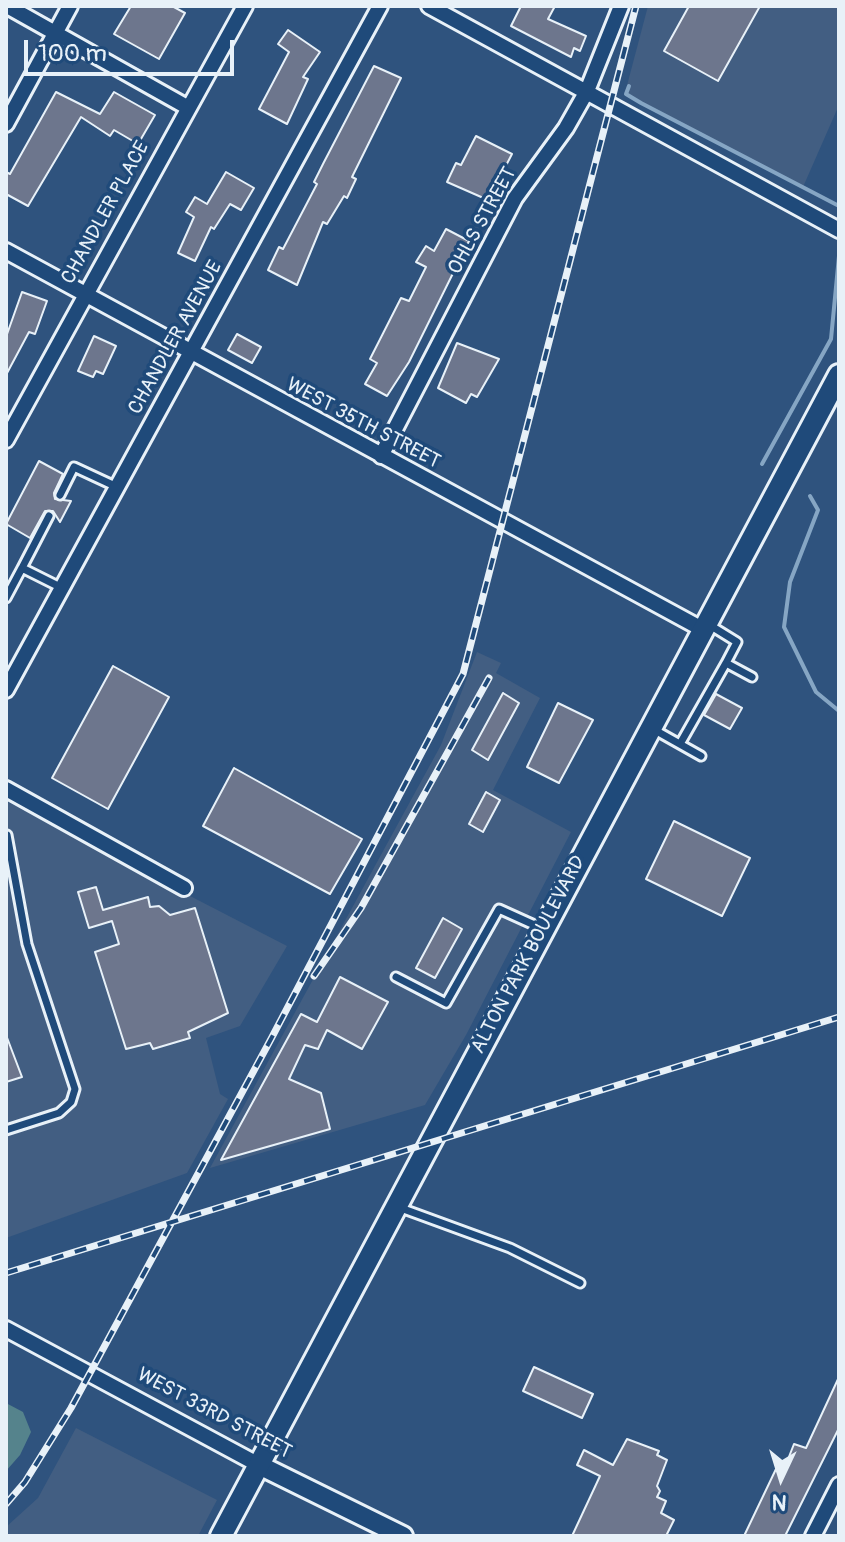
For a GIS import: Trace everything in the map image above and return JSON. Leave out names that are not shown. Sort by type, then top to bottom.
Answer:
[{"type":"main road","name":"ALTON PARK BOULEVARD","points":[[225,1530],[839,375]]},
{"type":"street","points":[[7,6],[187,107]]},
{"type":"street","points":[[6,124],[70,6]]},
{"type":"street","name":"CHANDLER PLACE","points":[[6,440],[245,6]]},
{"type":"street","name":"CHANDLER AVENUE","points":[[6,690],[380,6]]},
{"type":"street","name":"OHLS STREET","points":[[381,456],[515,198],[566,128],[587,91],[621,6]]},
{"type":"street","points":[[439,8],[839,230]]},
{"type":"street","name":"WEST 35TH STREET","points":[[6,251],[381,456],[704,626]]},
{"type":"street","points":[[6,789],[184,888]]},
{"type":"street","name":"WEST 33RD STREET","points":[[6,1329],[256,1469],[403,1536]]},
{"type":"street","points":[[813,1536],[839,1485]]},
{"type":"lane","points":[[60,495],[74,467],[117,487]]},
{"type":"lane","points":[[6,598],[49,516]]},
{"type":"lane","points":[[22,568],[62,588]]},
{"type":"lane","points":[[680,744],[737,642],[704,626]]},
{"type":"lane","points":[[726,663],[752,677]]},
{"type":"lane","points":[[651,728],[701,756]]},
{"type":"lane","points":[[6,825],[27,944],[75,1089],[71,1102],[59,1113],[6,1130]]},
{"type":"lane","points":[[396,977],[446,1003],[499,909],[543,929]]},
{"type":"lane","points":[[396,1206],[510,1248],[580,1283]]},
{"type":"shaded area","points":[[648,6],[839,6],[839,105],[803,187],[625,93]]},
{"type":"shaded area","points":[[477,652],[501,663],[496,673],[540,698],[493,790],[571,832],[466,1035],[425,1105],[210,1168],[441,745]]},
{"type":"shaded area","points":[[6,801],[287,946],[240,1026],[206,1038],[220,1094],[228,1099],[187,1173],[6,1238]]},
{"type":"shaded area","points":[[76,1428],[217,1500],[198,1536],[6,1536],[6,1527],[38,1498]]},
{"type":"green space","points":[[6,1403],[23,1412],[31,1432],[20,1455],[6,1471]]},
{"type":"building","points":[[131,6],[172,6],[185,13],[159,59],[114,34]]},
{"type":"building","points":[[521,6],[555,6],[548,19],[586,36],[580,51],[574,48],[571,57],[511,26]]},
{"type":"building","points":[[689,6],[760,6],[718,81],[664,51]]},
{"type":"building","points":[[288,30],[320,52],[303,77],[308,79],[287,124],[259,109],[289,52],[278,44]]},
{"type":"building","points":[[374,66],[401,78],[352,177],[356,179],[347,198],[344,196],[327,224],[323,222],[297,285],[268,270],[279,247],[283,249],[317,184],[314,182]]},
{"type":"building","points":[[56,92],[100,114],[114,92],[155,115],[138,144],[114,130],[110,136],[81,117],[28,206],[6,194],[6,172],[10,174]]},
{"type":"building","points":[[476,136],[512,154],[488,200],[447,182],[456,163],[461,165]]},
{"type":"building","points":[[226,172],[254,188],[241,210],[230,204],[214,229],[211,227],[195,261],[178,253],[194,217],[186,212],[195,197],[207,204]]},
{"type":"building","points":[[446,229],[469,241],[409,362],[387,396],[365,384],[377,363],[370,359],[401,298],[409,301],[426,267],[416,262],[426,246],[434,251]]},
{"type":"building","points":[[22,292],[47,301],[35,334],[29,332],[6,375],[6,337]]},
{"type":"building","points":[[237,334],[261,347],[252,363],[228,350]]},
{"type":"building","points":[[94,336],[116,346],[103,374],[96,371],[93,377],[78,371]]},
{"type":"building","points":[[457,343],[499,359],[477,397],[471,394],[466,403],[438,388]]},
{"type":"building","points":[[39,461],[63,474],[54,493],[55,499],[71,501],[60,522],[53,511],[45,511],[30,538],[6,524]]},
{"type":"building","points":[[113,666],[169,697],[108,809],[52,778]]},
{"type":"building","points":[[503,693],[519,703],[488,760],[472,750]]},
{"type":"building","points":[[716,694],[742,708],[730,729],[704,715]]},
{"type":"building","points":[[558,703],[593,720],[559,783],[527,767]]},
{"type":"building","points":[[234,768],[362,839],[330,894],[203,826]]},
{"type":"building","points":[[486,792],[500,800],[483,832],[469,824]]},
{"type":"building","points":[[674,821],[750,858],[722,916],[646,879]]},
{"type":"building","points":[[96,887],[103,910],[148,897],[150,907],[159,906],[170,915],[195,908],[228,1013],[188,1032],[190,1038],[153,1049],[150,1043],[126,1049],[95,952],[119,944],[112,921],[89,928],[78,892]]},
{"type":"building","points":[[443,918],[462,929],[435,978],[416,968]]},
{"type":"building","points":[[340,977],[388,1002],[362,1049],[327,1030],[318,1049],[305,1045],[289,1079],[321,1093],[330,1129],[221,1160],[301,1014],[317,1022]]},
{"type":"building","points":[[6,1035],[22,1077],[6,1082]]},
{"type":"building","points":[[534,1367],[593,1394],[582,1418],[523,1391]]},
{"type":"building","points":[[839,1377],[839,1428],[785,1536],[744,1536],[776,1469],[783,1472],[794,1444],[806,1448]]},
{"type":"building","points":[[627,1439],[659,1451],[657,1455],[667,1460],[657,1486],[660,1491],[657,1497],[666,1501],[661,1513],[674,1520],[666,1536],[572,1536],[600,1476],[577,1465],[584,1450],[613,1465]]},
{"type":"waterway","points":[[629,86],[626,94],[641,103],[839,206]]},
{"type":"waterway","points":[[762,464],[831,339],[839,256]]},
{"type":"waterway","points":[[810,496],[818,510],[790,582],[784,627],[816,692],[839,711]]},
{"type":"railway","points":[[6,1504],[25,1482],[71,1408],[271,1039],[463,674],[636,6]]},
{"type":"railway","points":[[314,976],[361,908],[489,678]]},
{"type":"railway","points":[[6,1273],[839,1017]]}]
